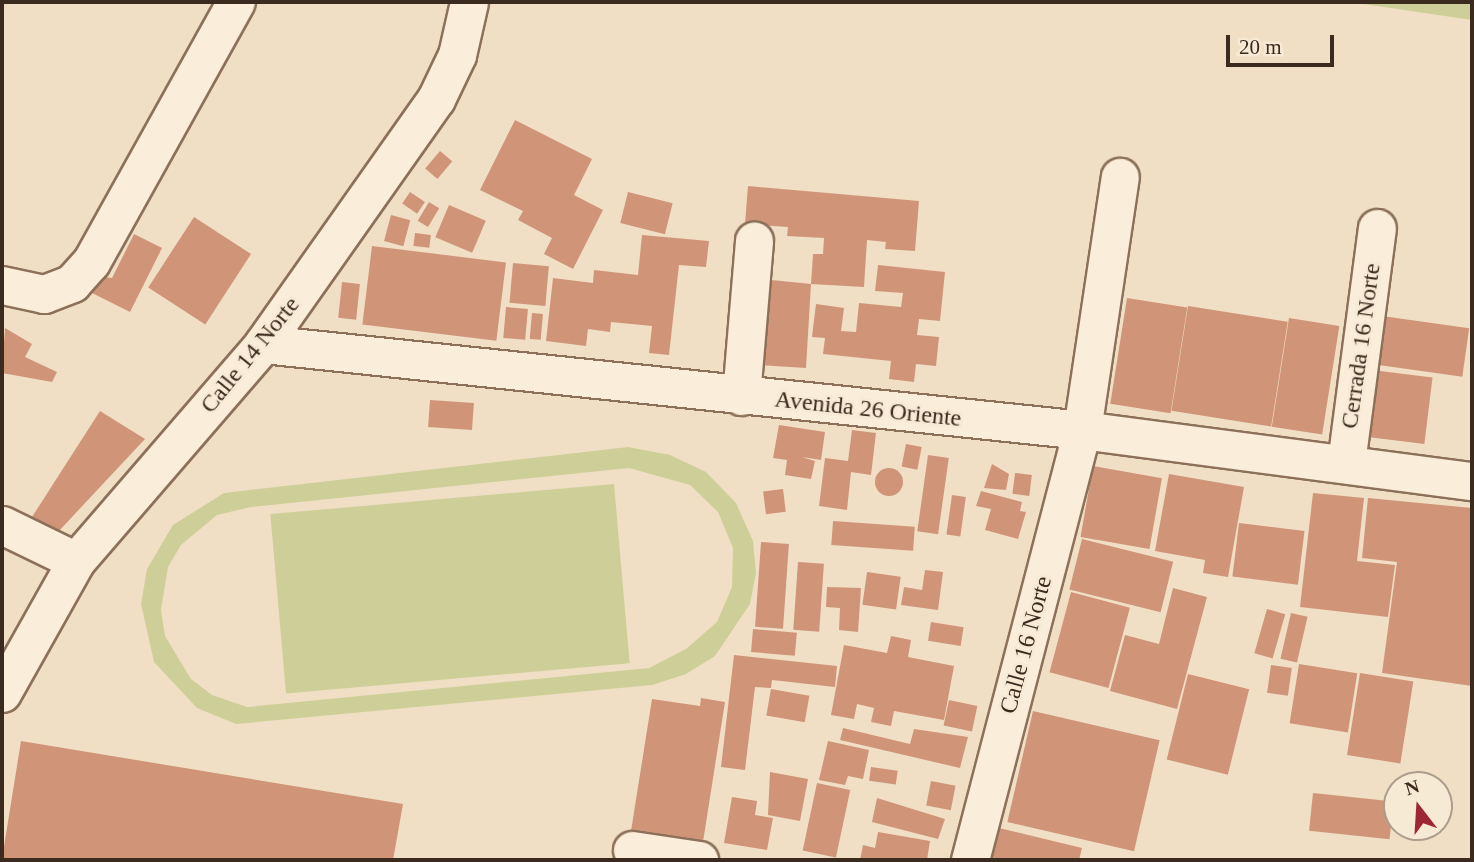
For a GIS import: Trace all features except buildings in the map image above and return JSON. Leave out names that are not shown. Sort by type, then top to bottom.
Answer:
[{"type":"street","points":[[2,285],[44,295],[72,284],[92,262],[236,2]]},
{"type":"street","name":"Calle 14 Norte","points":[[2,693],[76,561],[263,344],[436,99],[457,55],[469,2]]},
{"type":"street","name":"Calle 16 Norte","points":[[970,860],[1082,430],[1120,177]]},
{"type":"street","name":"Cerrada 16 Norte","points":[[1346,463],[1377,228]]},
{"type":"street","points":[[741,396],[754,241]]},
{"type":"street","name":"Avenida 26 Oriente","points":[[263,344],[1082,430],[1472,481]]},
{"type":"street","points":[[2,525],[76,561]]},
{"type":"street","points":[[632,850],[699,860]]},
{"type":"green space","points":[[1350,2],[1472,2],[1472,20]]},
{"type":"green space","points":[[628,447],[670,455],[706,472],[736,503],[753,541],[756,573],[750,604],[715,656],[686,674],[652,685],[236,724],[197,708],[154,662],[141,604],[147,569],[173,525],[224,493]],"holes":[[[629,468],[690,485],[718,512],[733,548],[732,587],[717,622],[686,649],[649,668],[247,707],[212,695],[191,679],[165,636],[161,610],[168,567],[181,545],[217,515],[251,507]]]},
{"type":"green space","points":[[614,484],[630,663],[286,693],[270,514]]}]
